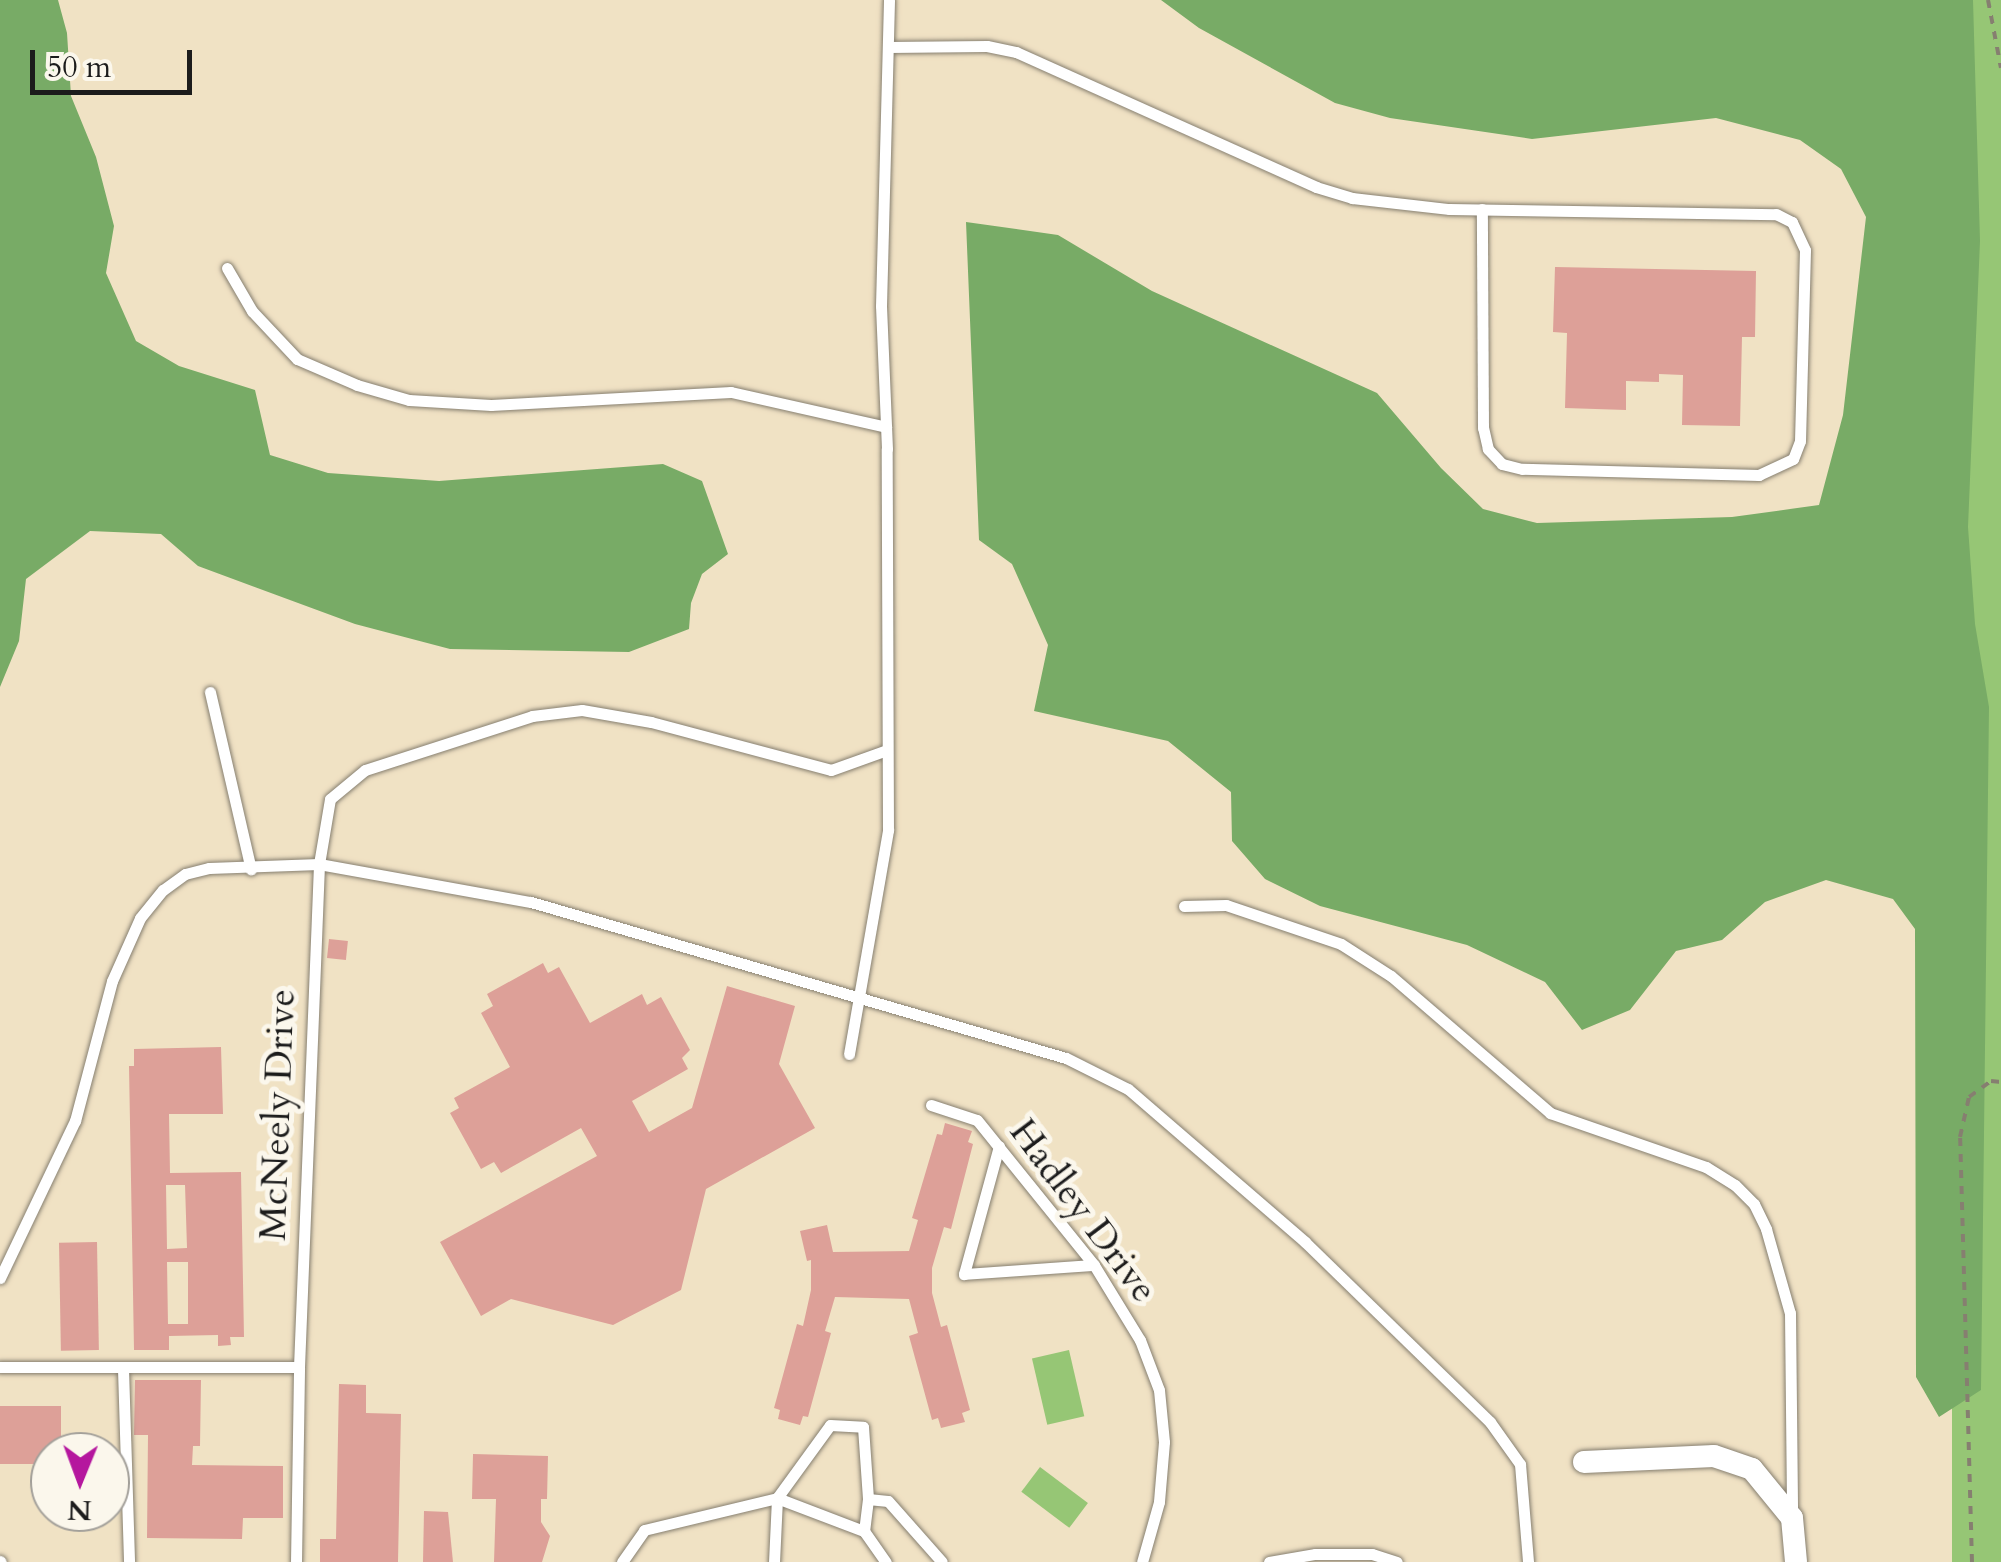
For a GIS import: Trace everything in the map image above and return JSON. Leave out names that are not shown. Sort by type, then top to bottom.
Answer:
[{"type":"street","points":[[1584,1462],[1714,1456],[1752,1469],[1792,1518],[1796,1562]]},
{"type":"lane","points":[[848,1054],[888,830],[886,427],[881,306],[890,0]]},
{"type":"lane","points":[[888,47],[986,46],[1016,52],[1316,186],[1400,205],[1776,214],[1792,222],[1805,250],[1800,441],[1792,459],[1760,475],[1522,470],[1502,464],[1488,450],[1483,428],[1482,209]]},
{"type":"lane","points":[[228,268],[252,311],[297,360],[357,385],[409,400],[491,405],[732,392],[886,427]]},
{"type":"lane","points":[[210,692],[250,868]]},
{"type":"lane","name":"McNeely Drive","points":[[296,1562],[298,1367],[319,864],[330,799],[365,770],[532,716],[582,710],[650,722],[831,770],[887,750]]},
{"type":"lane","points":[[0,1278],[75,1121],[112,981],[140,918],[163,890],[186,874],[209,868],[319,864],[532,902],[1066,1058],[1152,1106],[1305,1242],[1476,1408],[1520,1464],[1528,1562]]},
{"type":"lane","points":[[1184,906],[1226,906],[1341,944],[1391,976],[1550,1112],[1706,1167],[1736,1185],[1754,1204],[1766,1230],[1790,1313],[1792,1518]]},
{"type":"lane","name":"Hadley Drive","points":[[931,1105],[977,1120],[1094,1264],[1125,1311],[1159,1390],[1164,1442],[1160,1502],[1142,1562]]},
{"type":"lane","points":[[998,1146],[964,1274],[1094,1264]]},
{"type":"lane","points":[[0,1367],[298,1367]]},
{"type":"lane","points":[[124,1369],[130,1562]]},
{"type":"lane","points":[[774,1562],[778,1498],[830,1425],[864,1427],[868,1499],[864,1530]]},
{"type":"lane","points":[[622,1562],[644,1530],[778,1498],[864,1530],[886,1562]]},
{"type":"lane","points":[[868,1499],[888,1501],[942,1562]]},
{"type":"lane","points":[[1269,1562],[1314,1554],[1372,1554],[1397,1562]]},
{"type":"path","points":[[1988,0],[2001,68]]},
{"type":"path","points":[[1972,1562],[1960,1137],[1970,1097],[1991,1081],[2001,1082]]},
{"type":"green space","points":[[0,0],[58,0],[67,33],[71,96],[96,157],[114,226],[106,273],[136,341],[179,366],[255,390],[270,455],[328,473],[439,481],[663,464],[702,481],[728,554],[702,574],[691,603],[689,629],[629,652],[450,649],[355,624],[198,566],[161,534],[90,531],[26,579],[19,641],[0,687]]},
{"type":"green space","points":[[1161,0],[1973,0],[1980,241],[1968,527],[1975,624],[1989,707],[1981,1390],[1939,1417],[1916,1377],[1915,929],[1893,899],[1826,880],[1765,902],[1722,940],[1676,951],[1630,1010],[1582,1030],[1545,982],[1467,945],[1320,906],[1265,879],[1232,841],[1231,792],[1168,741],[1034,711],[1048,645],[1012,564],[979,540],[966,222],[1058,235],[1152,291],[1377,393],[1441,468],[1483,509],[1537,523],[1732,517],[1819,505],[1843,415],[1866,217],[1841,169],[1800,140],[1716,118],[1532,139],[1390,118],[1335,103],[1199,28]]},
{"type":"green space","points":[[1952,0],[2001,0],[2001,1562],[1952,1562]]},
{"type":"green space","points":[[1069,1350],[1084,1416],[1047,1425],[1032,1359]]},
{"type":"green space","points":[[1040,1467],[1088,1503],[1069,1528],[1021,1492]]},
{"type":"building","points":[[1555,267],[1756,271],[1755,337],[1742,337],[1740,426],[1682,425],[1683,375],[1659,374],[1659,382],[1626,381],[1626,410],[1565,408],[1567,333],[1553,332]]},
{"type":"building","points":[[329,939],[348,941],[346,960],[327,958]]},
{"type":"building","points":[[543,963],[548,973],[559,967],[590,1023],[642,994],[647,1005],[661,997],[690,1050],[682,1058],[688,1069],[632,1101],[649,1132],[692,1108],[727,986],[795,1006],[779,1064],[815,1128],[706,1189],[681,1290],[613,1325],[511,1299],[481,1316],[440,1242],[597,1156],[581,1128],[501,1173],[494,1162],[481,1169],[450,1113],[459,1108],[454,1098],[510,1067],[481,1013],[493,1006],[487,994]]},
{"type":"building","points":[[221,1047],[223,1114],[169,1114],[170,1173],[241,1172],[244,1337],[230,1337],[231,1345],[218,1346],[218,1335],[169,1336],[169,1350],[134,1350],[129,1066],[134,1066],[134,1049]],"holes":[[[166,1185],[185,1185],[187,1248],[167,1249]],[[167,1262],[188,1262],[188,1324],[168,1324]]]},
{"type":"building","points":[[945,1123],[972,1131],[968,1142],[973,1144],[951,1229],[944,1227],[932,1268],[932,1293],[941,1327],[947,1325],[970,1410],[962,1413],[965,1422],[941,1428],[938,1418],[932,1420],[909,1336],[918,1333],[909,1299],[835,1297],[825,1331],[831,1333],[808,1417],[803,1416],[800,1425],[778,1419],[780,1410],[774,1408],[797,1324],[803,1326],[811,1290],[811,1260],[807,1261],[800,1231],[827,1225],[833,1252],[909,1251],[918,1220],[912,1218],[937,1134],[942,1135]]},
{"type":"building","points":[[97,1242],[99,1350],[61,1351],[59,1243]]},
{"type":"building","points":[[135,1380],[201,1380],[200,1446],[193,1446],[192,1465],[283,1466],[283,1518],[243,1518],[242,1539],[147,1538],[148,1435],[134,1435]]},
{"type":"building","points":[[339,1384],[366,1385],[366,1413],[401,1414],[398,1562],[320,1562],[320,1539],[336,1539]]},
{"type":"building","points":[[0,1406],[61,1406],[61,1432],[30,1432],[30,1464],[0,1464]]},
{"type":"building","points":[[473,1454],[548,1456],[547,1499],[541,1499],[541,1522],[550,1536],[542,1562],[494,1562],[496,1499],[472,1499]]},
{"type":"building","points":[[424,1511],[448,1512],[453,1562],[423,1562]]}]
